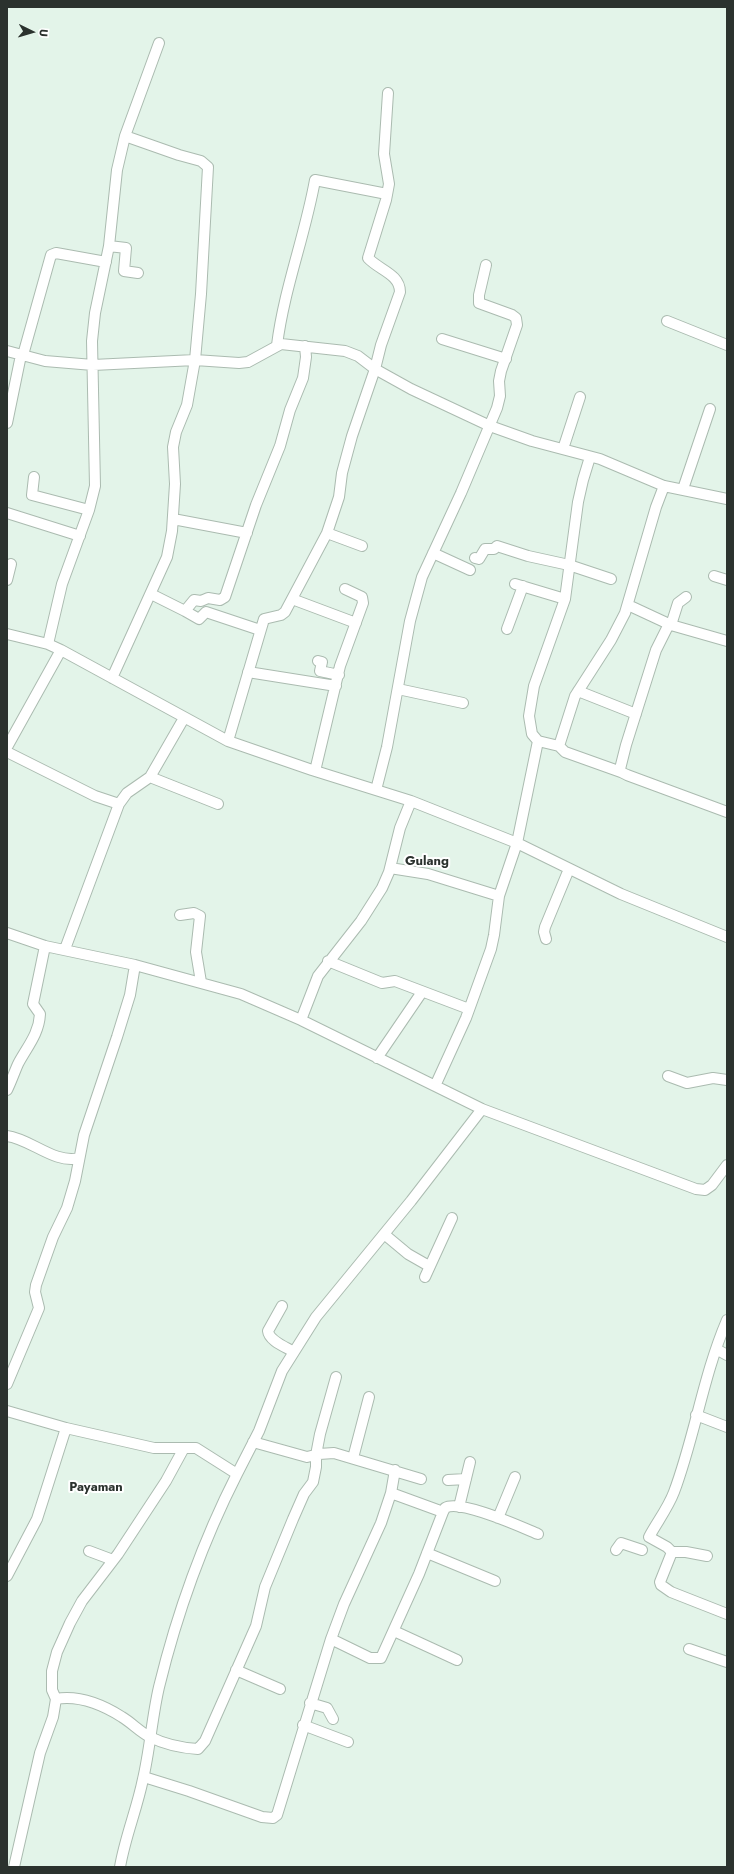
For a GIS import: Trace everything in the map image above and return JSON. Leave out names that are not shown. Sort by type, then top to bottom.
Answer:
[{"type":"street","points":[[48,644],[62,584],[89,510],[95,486],[92,341],[95,313],[109,246],[117,170],[125,136],[159,43]]},
{"type":"street","points":[[228,741],[264,619],[281,615],[285,612],[327,533],[338,497],[342,473],[352,436],[375,369],[381,345],[400,292],[400,284],[396,279],[368,258],[389,184],[384,154],[388,93]]},
{"type":"street","points":[[112,678],[167,557],[173,519],[175,484],[173,447],[176,432],[187,405],[195,360],[201,294],[208,167],[201,161],[125,136]]},
{"type":"street","points":[[277,345],[280,320],[306,224],[315,180],[387,194]]},
{"type":"street","points":[[109,246],[126,248],[124,271],[138,273]]},
{"type":"street","points":[[7,423],[22,355],[51,255],[56,253],[106,262]]},
{"type":"street","points":[[376,790],[387,747],[412,614],[422,577],[462,493],[490,426],[500,396],[499,381],[517,325],[516,318],[512,315],[479,303],[479,294],[486,265]]},
{"type":"street","points":[[667,321],[727,344]]},
{"type":"street","points":[[442,339],[506,358]]},
{"type":"street","points":[[7,351],[45,361],[93,365],[195,360],[239,363],[248,362],[262,356],[277,345],[305,346],[344,351],[358,356],[375,369],[412,389],[490,426],[532,441],[590,456],[664,486],[727,499]]},
{"type":"street","points":[[185,611],[194,600],[200,601],[208,598],[222,600],[256,505],[280,446],[290,410],[303,378],[306,357],[305,346]]},
{"type":"street","points":[[563,448],[580,397]]},
{"type":"street","points":[[683,489],[710,409]]},
{"type":"street","points":[[435,1086],[469,1009],[490,949],[494,935],[499,896],[517,843],[538,741],[530,727],[530,708],[534,686],[565,599],[582,480],[590,456]]},
{"type":"street","points":[[34,477],[32,495],[89,510]]},
{"type":"street","points":[[559,746],[578,691],[611,640],[628,604],[656,507],[664,486]]},
{"type":"street","points":[[7,513],[80,536]]},
{"type":"street","points":[[173,519],[247,533]]},
{"type":"street","points":[[327,533],[362,546]]},
{"type":"street","points":[[475,558],[480,559],[485,549],[494,549],[497,546],[528,556],[569,564],[611,579]]},
{"type":"street","points":[[433,553],[470,570]]},
{"type":"street","points":[[7,580],[12,564]]},
{"type":"street","points":[[714,576],[727,580]]},
{"type":"street","points":[[507,629],[519,585],[565,599]]},
{"type":"street","points":[[315,771],[339,675],[364,599],[345,589]]},
{"type":"street","points":[[151,594],[199,619],[206,612],[260,630]]},
{"type":"street","points":[[621,772],[620,765],[656,650],[664,631],[670,625],[678,603],[686,598]]},
{"type":"street","points":[[292,599],[356,623]]},
{"type":"street","points":[[628,604],[670,625],[727,641]]},
{"type":"street","points":[[7,634],[48,644],[228,741],[315,771],[411,801],[517,843],[621,894],[727,936]]},
{"type":"street","points":[[7,747],[60,650]]},
{"type":"street","points":[[318,661],[322,662],[320,671],[339,675]]},
{"type":"street","points":[[248,672],[336,686]]},
{"type":"street","points":[[398,689],[463,704]]},
{"type":"street","points":[[578,691],[636,714]]},
{"type":"street","points":[[65,949],[119,804],[127,793],[150,777],[184,718]]},
{"type":"street","points":[[538,741],[559,746],[565,752],[727,812]]},
{"type":"street","points":[[7,752],[95,796],[119,804]]},
{"type":"street","points":[[150,777],[218,804]]},
{"type":"street","points":[[301,1020],[314,986],[328,961],[382,888],[390,868],[400,828],[411,801]]},
{"type":"street","points":[[390,868],[428,874],[499,896]]},
{"type":"street","points":[[546,939],[544,932],[545,927],[569,869]]},
{"type":"street","points":[[180,915],[194,913],[200,916],[196,952],[201,982]]},
{"type":"street","points":[[7,933],[45,946],[135,965],[241,994],[301,1020],[482,1109],[696,1189],[705,1190],[712,1185],[727,1165]]},
{"type":"street","points":[[7,1090],[18,1064],[36,1033],[40,1022],[40,1014],[32,1004],[45,946]]},
{"type":"street","points":[[328,961],[382,983],[395,981],[469,1009]]},
{"type":"street","points":[[7,1384],[39,1308],[35,1292],[36,1286],[53,1236],[67,1208],[84,1135],[126,1009],[135,965]]},
{"type":"street","points":[[377,1058],[422,992]]},
{"type":"street","points":[[668,1076],[687,1083],[713,1078],[727,1080]]},
{"type":"street","points":[[120,1867],[144,1777],[149,1737],[159,1688],[175,1626],[194,1572],[221,1505],[253,1442],[282,1371],[316,1318],[482,1109]]},
{"type":"street","points":[[7,1136],[59,1157],[72,1160],[79,1158]]},
{"type":"street","points":[[424,1277],[452,1218]]},
{"type":"street","points":[[384,1234],[408,1254],[429,1266]]},
{"type":"street","points":[[282,1306],[268,1331],[268,1334],[294,1352]]},
{"type":"street","points":[[616,1550],[621,1543],[640,1554],[673,1494],[716,1349],[727,1320]]},
{"type":"street","points":[[716,1349],[727,1355]]},
{"type":"street","points":[[56,1699],[69,1697],[95,1704],[121,1717],[149,1737],[186,1748],[198,1749],[205,1741],[256,1626],[265,1587],[279,1553],[304,1494],[312,1482],[316,1467],[316,1454],[320,1434],[336,1377]]},
{"type":"street","points":[[352,1458],[369,1397]]},
{"type":"street","points":[[7,1411],[66,1428],[154,1448],[196,1448],[237,1474]]},
{"type":"street","points":[[696,1415],[727,1427]]},
{"type":"street","points":[[7,1576],[37,1520],[66,1428]]},
{"type":"street","points":[[253,1442],[307,1457],[316,1454],[334,1453],[421,1479]]},
{"type":"street","points":[[14,1867],[40,1753],[53,1717],[56,1699],[52,1690],[52,1671],[57,1652],[82,1601],[113,1560],[166,1480],[184,1448]]},
{"type":"street","points":[[458,1507],[470,1462]]},
{"type":"street","points":[[144,1777],[262,1817],[273,1818],[277,1815],[289,1782],[303,1725],[331,1639],[344,1604],[381,1523],[391,1493],[395,1470]]},
{"type":"street","points":[[498,1518],[515,1477]]},
{"type":"street","points":[[448,1480],[466,1479]]},
{"type":"street","points":[[391,1493],[443,1512]]},
{"type":"street","points":[[331,1639],[376,1660],[384,1655],[428,1553],[443,1512],[448,1506],[458,1507],[498,1518],[538,1534]]},
{"type":"street","points":[[649,1537],[672,1552],[686,1552],[707,1556]]},
{"type":"street","points":[[89,1551],[113,1560]]},
{"type":"street","points":[[672,1552],[660,1582],[661,1585],[671,1592],[727,1614]]},
{"type":"street","points":[[428,1553],[495,1581]]},
{"type":"street","points":[[394,1631],[457,1660]]},
{"type":"street","points":[[689,1649],[727,1662]]},
{"type":"street","points":[[236,1670],[280,1689]]},
{"type":"street","points":[[310,1703],[326,1708],[333,1719]]},
{"type":"street","points":[[303,1725],[348,1742]]},
{"type":"district","name":"Gulang","points":[[427,862]]},
{"type":"district","name":"Payaman","points":[[96,1488]]}]
